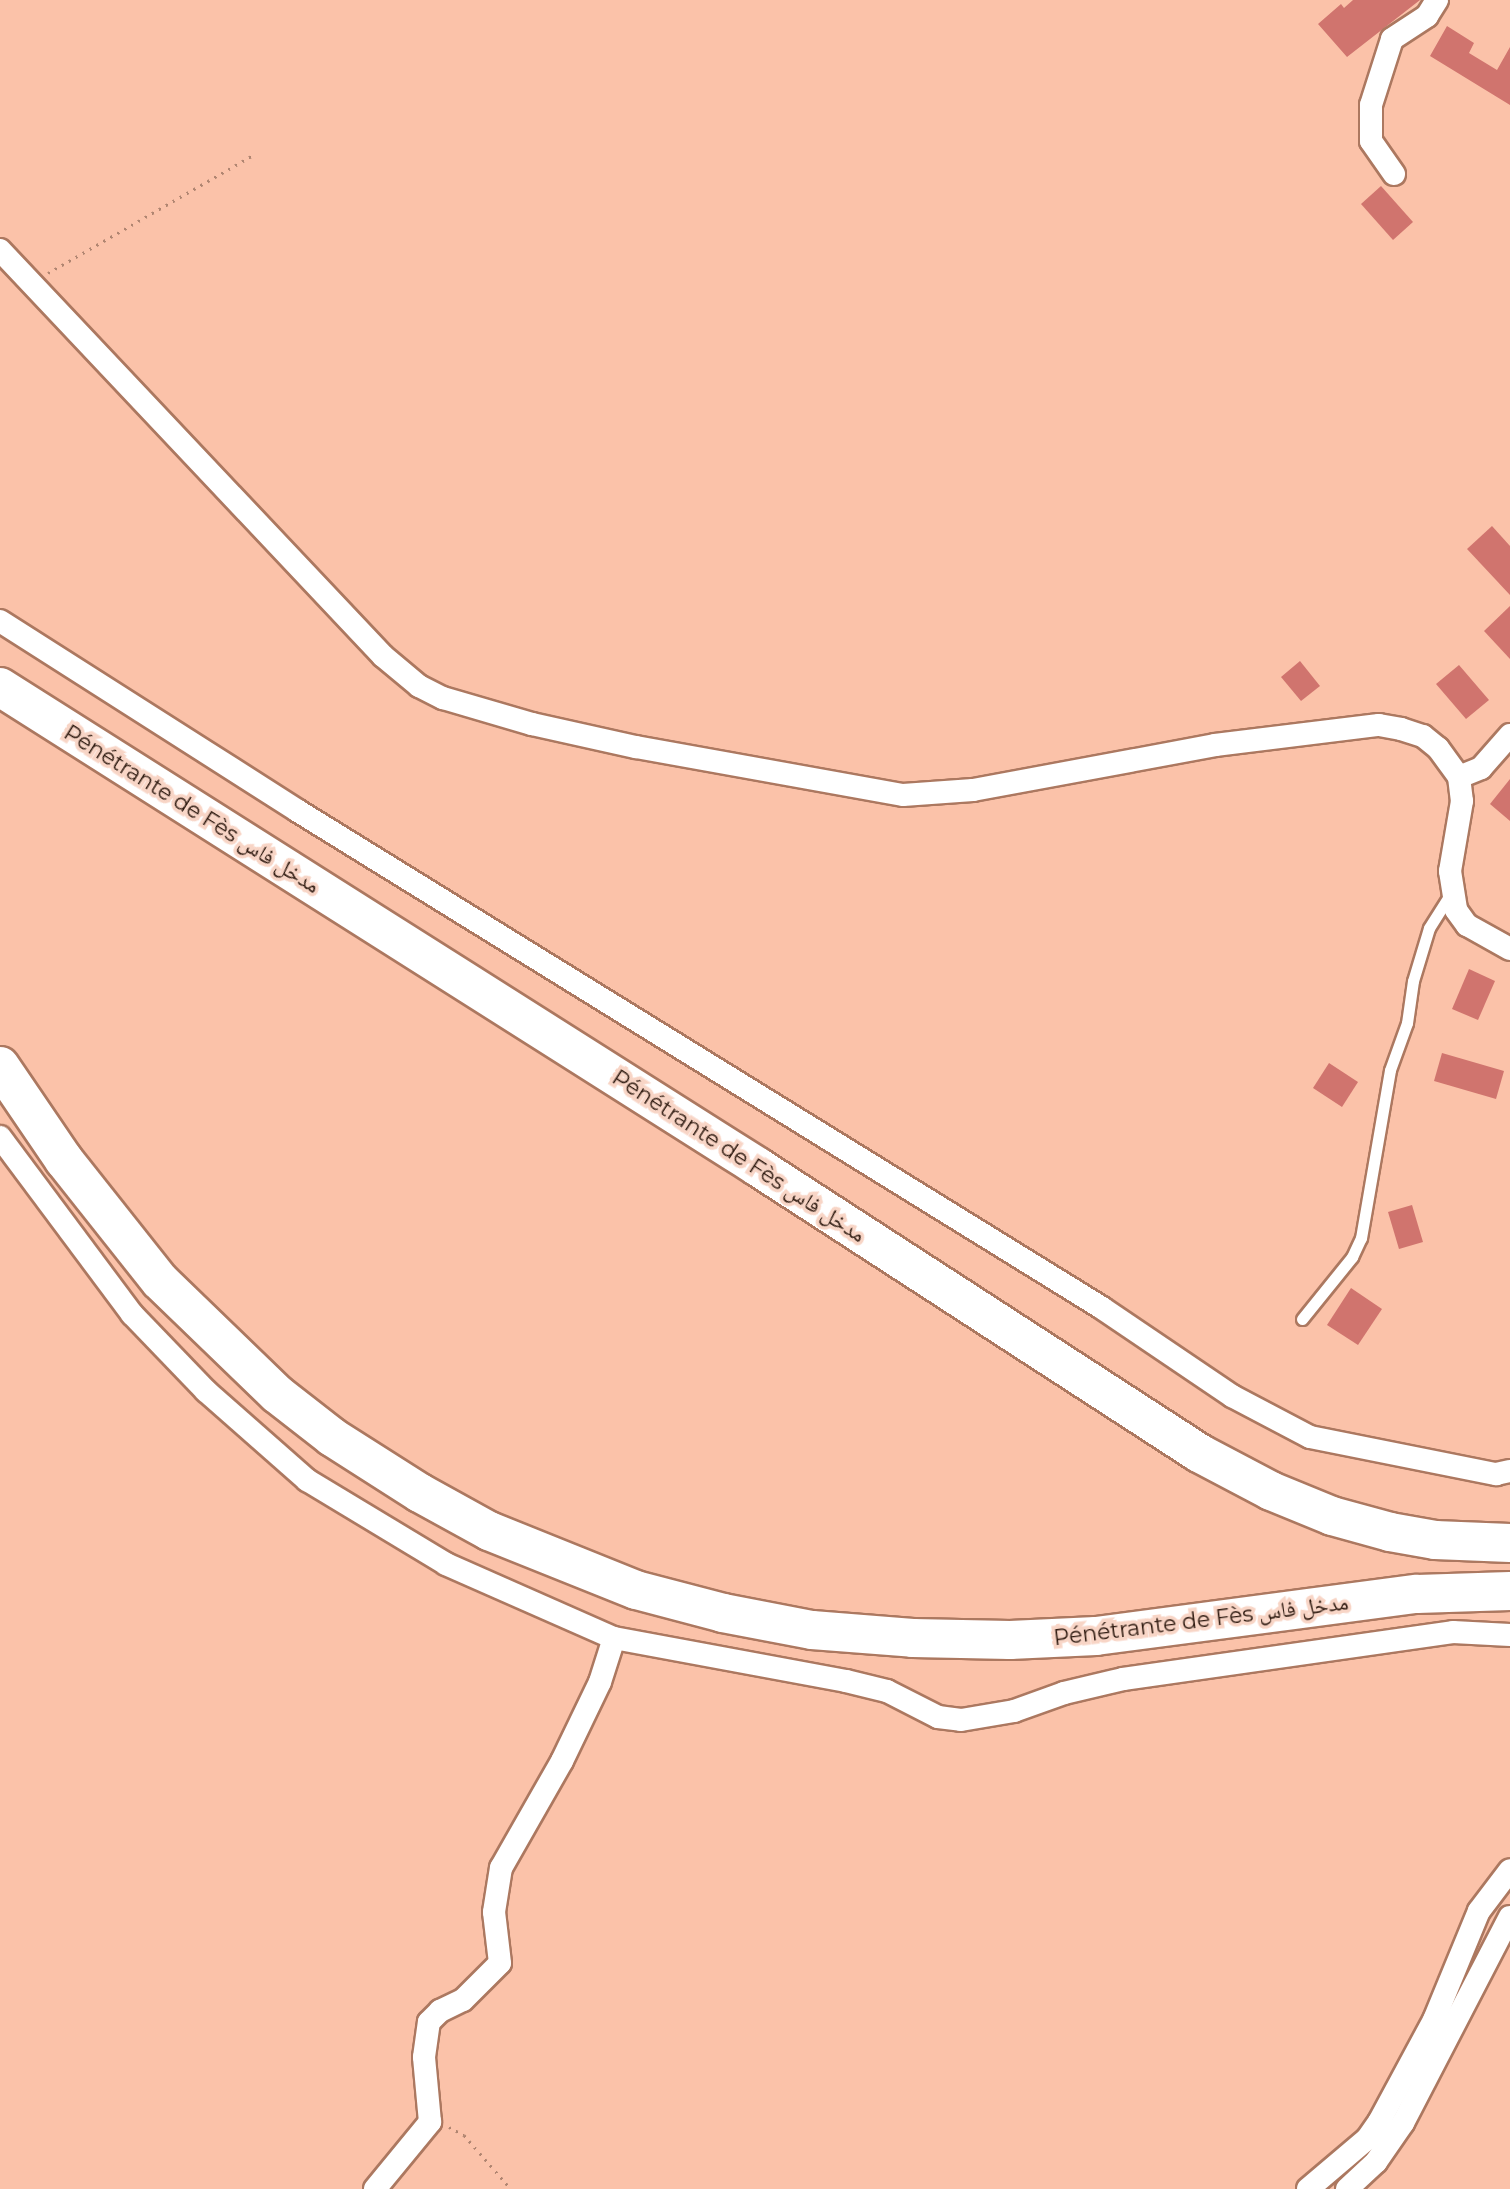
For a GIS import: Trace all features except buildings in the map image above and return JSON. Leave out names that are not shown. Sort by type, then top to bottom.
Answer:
[{"type":"highway","name":"Pénétrante de Fès مدخل فاس","points":[[0,687],[745,1158],[1199,1453],[1271,1491],[1346,1520],[1435,1540],[1510,1543]]},
{"type":"highway","name":"Pénétrante de Fès مدخل فاس","points":[[0,1066],[64,1160],[160,1281],[277,1394],[332,1437],[420,1493],[489,1531],[636,1590],[723,1613],[812,1630],[913,1638],[1010,1640],[1096,1636],[1417,1594],[1510,1591]]},
{"type":"street","points":[[1394,174],[1371,141],[1371,105],[1389,44],[1396,35],[1427,16],[1437,0]]},
{"type":"street","points":[[0,250],[383,656],[419,686],[443,698],[532,724],[636,747],[903,795],[973,790],[1215,745],[1379,725],[1423,736],[1451,762],[1459,777],[1462,801],[1450,871],[1456,910],[1467,925],[1510,949]]},
{"type":"street","points":[[0,621],[298,811],[1102,1308],[1232,1396],[1310,1437],[1496,1474],[1510,1471]]},
{"type":"street","points":[[1459,777],[1481,768],[1510,735]]},
{"type":"street","points":[[0,1137],[132,1314],[206,1391],[296,1471],[355,1511],[446,1564],[614,1638],[846,1681],[887,1691],[938,1717],[975,1720],[1123,1679],[1453,1632],[1510,1635]]},
{"type":"street","points":[[375,2189],[430,2122],[424,2057],[429,2022],[440,2011],[463,2000],[497,1969],[500,1958],[494,1912],[501,1868],[562,1761],[600,1682],[614,1638]]},
{"type":"street","points":[[1308,2189],[1367,2139],[1379,2122],[1434,2020],[1479,1911],[1510,1870]]},
{"type":"street","points":[[1347,2189],[1376,2162],[1403,2123],[1510,1917]]},
{"type":"lane","points":[[1302,1319],[1352,1257],[1361,1238],[1390,1070],[1407,1023],[1415,972],[1429,928],[1451,893]]},
{"type":"path","points":[[30,282],[255,154]]},
{"type":"path","points":[[430,2122],[464,2135],[511,2189]]}]
